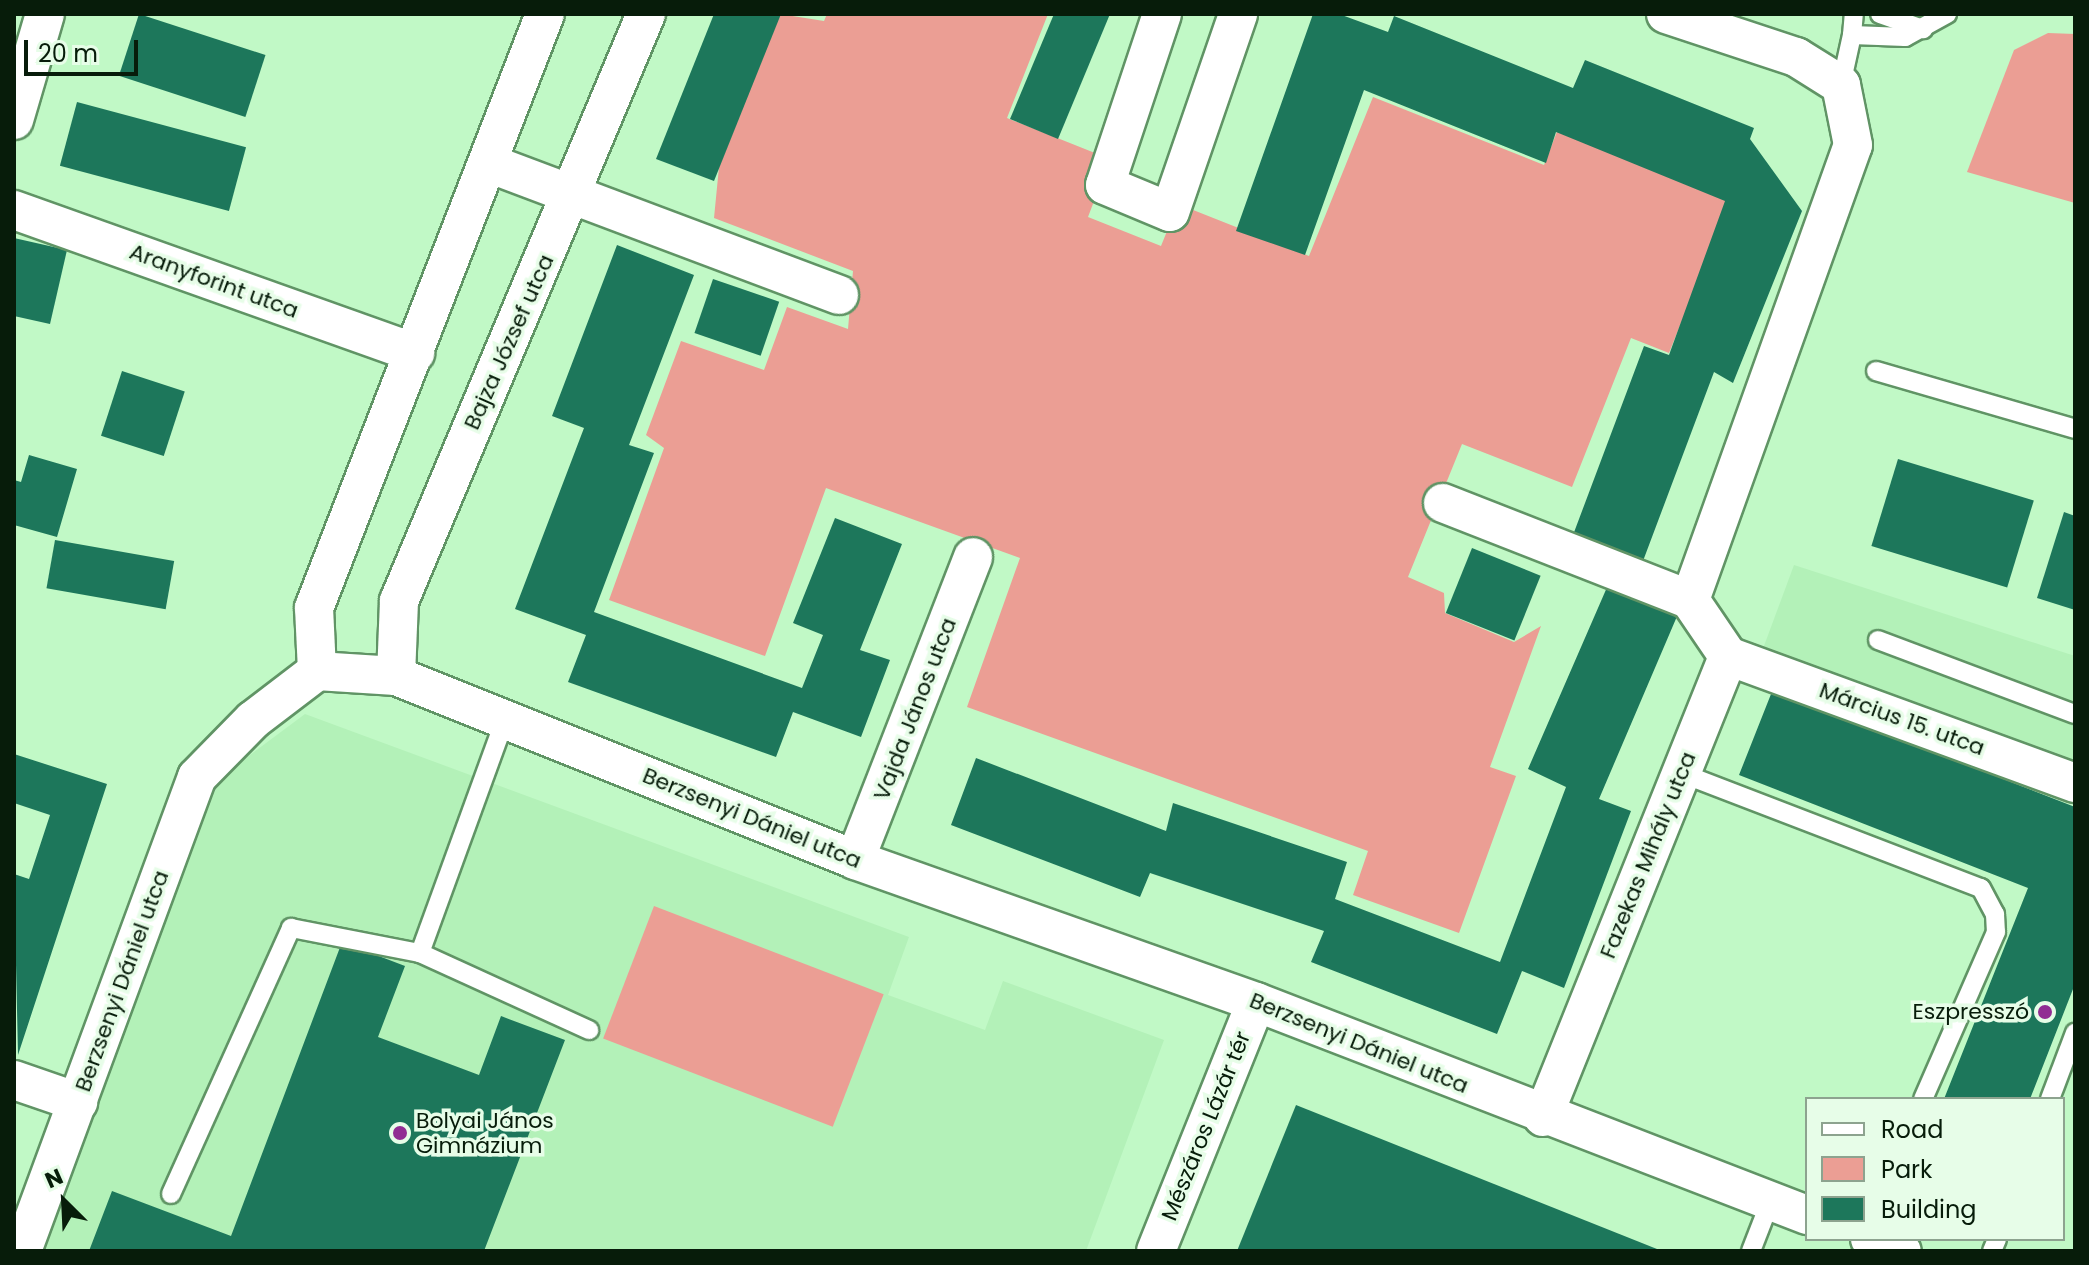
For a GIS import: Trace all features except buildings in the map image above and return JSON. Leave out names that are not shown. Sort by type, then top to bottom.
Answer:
[{"type":"street","points":[[14,120],[45,14]]},
{"type":"street","points":[[317,671],[314,608],[545,14]]},
{"type":"street","name":"Bajza József utca","points":[[396,676],[399,601],[574,196],[646,14]]},
{"type":"street","points":[[1162,14],[1105,185],[1170,212],[1238,14]]},
{"type":"street","points":[[1666,14],[1796,57],[1841,85],[1853,145],[1690,600]]},
{"type":"street","points":[[488,163],[839,295]]},
{"type":"street","name":"Aranyforint utca","points":[[14,210],[415,353]]},
{"type":"street","points":[[1443,503],[1690,600],[1728,656]]},
{"type":"street","name":"Vajda János utca","points":[[855,860],[973,557]]},
{"type":"street","name":"Fazekas Mihály utca","points":[[1543,1117],[1728,656]]},
{"type":"street","name":"Március 15. utca","points":[[1728,656],[2075,783]]},
{"type":"street","name":"Berzsenyi Dániel utca","points":[[22,1251],[197,777],[253,720],[317,671],[396,676],[855,860],[1256,1002],[1543,1117],[1805,1214]]},
{"type":"street","name":"Mészáros Lázár tér","points":[[1156,1251],[1256,1002]]},
{"type":"street","points":[[14,1080],[78,1102]]},
{"type":"street","points":[[1875,1241],[1902,1251]]},
{"type":"lane","points":[[1841,85],[1854,14]]},
{"type":"lane","points":[[1880,14],[1923,29]]},
{"type":"lane","points":[[1852,35],[1905,37],[1947,14]]},
{"type":"lane","points":[[1876,371],[2075,429]]},
{"type":"lane","points":[[1878,640],[2075,714]]},
{"type":"lane","points":[[420,953],[505,719]]},
{"type":"lane","points":[[1681,773],[1981,888],[1995,914],[1996,932],[1924,1097]]},
{"type":"lane","points":[[171,1194],[291,928],[420,953],[589,1030]]},
{"type":"lane","points":[[2051,1097],[2075,1033]]},
{"type":"lane","points":[[1751,1251],[1770,1202]]},
{"type":"shaded area","points":[[1794,565],[2075,656],[2075,765],[1761,654]]},
{"type":"shaded area","points":[[305,714],[909,937],[888,995],[985,1030],[1003,981],[1164,1040],[1086,1251],[38,1251],[211,784]]},
{"type":"green space","points":[[780,14],[824,21],[827,14],[1048,14],[1007,118],[1110,159],[1088,217],[1161,246],[1178,204],[1309,256],[1373,97],[1544,165],[1558,129],[1731,198],[1669,353],[1631,338],[1572,487],[1462,444],[1408,577],[1444,593],[1445,613],[1514,642],[1541,626],[1490,767],[1516,776],[1459,933],[1353,895],[1368,851],[967,707],[1020,558],[826,488],[765,656],[609,600],[664,448],[646,435],[681,341],[764,370],[787,307],[848,329],[853,271],[714,218],[719,167]]},
{"type":"green space","points":[[2048,33],[2075,34],[2075,203],[1967,172],[2014,50]]},
{"type":"green space","points":[[654,906],[884,994],[833,1127],[603,1039]]},
{"type":"place","name":"Eszpresszó","points":[[2045,1012]]},
{"type":"place","name":"Bolyai János Gimnázium","points":[[400,1133]]}]
